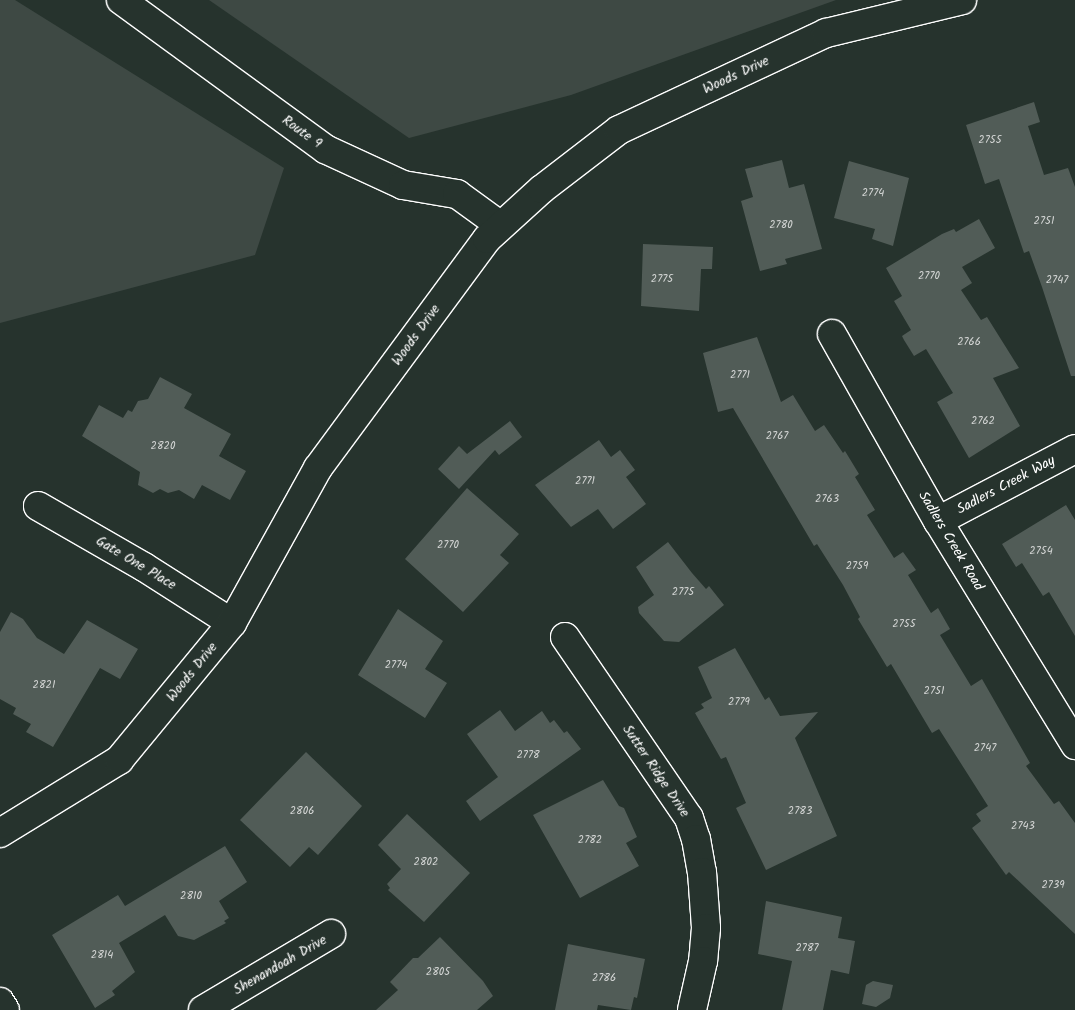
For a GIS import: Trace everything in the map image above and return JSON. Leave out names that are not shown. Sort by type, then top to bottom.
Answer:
[{"type":"street","name":"Route 9","points":[[121,0],[325,149],[403,185],[458,194],[501,226]]},
{"type":"street","name":"Woods Drive","points":[[0,833],[119,760],[232,623],[318,468],[487,239],[542,189],[619,130],[826,33],[962,0]]},
{"type":"street","name":"Sadlers Creek Road","points":[[832,334],[938,521],[1075,746]]},
{"type":"street","name":"Sadlers Creek Way","points":[[938,521],[1075,449]]},
{"type":"street","name":"Gate One Place","points":[[38,506],[232,623]]},
{"type":"street","name":"Sutter Ridge Drive","points":[[565,637],[689,818],[696,839],[702,872],[706,928],[704,961],[692,1010]]},
{"type":"street","name":"Shenandoah Drive","points":[[203,1010],[331,934]]},
{"type":"street","points":[[0,1002],[5,1010]]},
{"type":"shaded area","points":[[0,0],[15,0],[284,168],[255,255],[0,323]]},
{"type":"shaded area","points":[[209,0],[836,0],[571,95],[409,138]]},
{"type":"building","points":[[1034,102],[1040,122],[1028,126],[1044,175],[1068,168],[1075,187],[1075,376],[1071,376],[1029,251],[1024,253],[999,179],[985,184],[966,125]]},
{"type":"building","points":[[782,160],[789,188],[804,184],[822,249],[785,259],[787,264],[760,271],[741,201],[753,197],[745,169]]},
{"type":"building","points":[[849,161],[909,178],[893,246],[872,239],[875,229],[834,218]]},
{"type":"building","points":[[979,219],[995,248],[962,267],[972,283],[961,290],[981,320],[987,317],[1019,368],[993,378],[1020,426],[969,458],[937,402],[953,393],[926,349],[914,356],[902,336],[911,330],[894,301],[902,296],[886,268],[942,234],[954,229],[956,232]]},
{"type":"building","points":[[643,244],[713,247],[712,269],[701,269],[699,311],[641,306]]},
{"type":"building","points":[[757,337],[781,402],[793,395],[815,431],[824,425],[843,453],[845,451],[859,474],[855,477],[875,510],[867,515],[894,558],[903,552],[916,570],[908,575],[931,613],[938,608],[950,629],[940,635],[971,686],[982,679],[1030,763],[1026,766],[1054,804],[1059,801],[1075,823],[1075,934],[1009,872],[1006,875],[972,828],[981,821],[976,814],[988,806],[939,729],[932,733],[891,664],[887,667],[858,619],[860,617],[843,585],[817,544],[814,546],[733,408],[718,412],[703,353]]},
{"type":"building","points":[[160,377],[192,394],[184,408],[231,434],[219,456],[246,471],[230,500],[202,485],[194,499],[179,490],[168,493],[160,489],[153,493],[138,485],[140,472],[82,436],[99,405],[123,418],[128,410],[132,412],[138,401],[148,399]]},
{"type":"building","points":[[510,421],[522,437],[499,455],[495,450],[459,489],[438,469],[459,446],[467,454]]},
{"type":"building","points":[[599,440],[611,457],[620,450],[635,470],[626,477],[646,504],[613,529],[598,509],[571,527],[535,485]]},
{"type":"building","points":[[467,488],[519,534],[500,555],[509,563],[463,612],[405,559]]},
{"type":"building","points":[[1066,505],[1075,520],[1075,636],[1049,592],[1043,596],[1022,563],[1016,567],[1002,544]]},
{"type":"building","points":[[668,542],[706,589],[709,586],[724,605],[679,642],[664,641],[639,613],[638,607],[654,595],[636,567]]},
{"type":"building","points":[[398,609],[443,641],[425,669],[447,683],[425,718],[358,675]]},
{"type":"building","points":[[11,612],[23,619],[37,638],[64,654],[87,620],[138,649],[120,679],[100,668],[53,747],[26,732],[31,724],[13,714],[16,708],[0,699],[0,632]]},
{"type":"building","points":[[735,648],[765,700],[769,697],[780,716],[818,712],[795,738],[837,836],[766,870],[736,808],[746,803],[726,757],[721,759],[695,713],[704,708],[701,704],[712,698],[698,667]]},
{"type":"building","points":[[500,710],[515,731],[542,711],[550,723],[554,720],[564,733],[567,731],[581,749],[480,821],[466,801],[498,777],[467,734]]},
{"type":"building","points":[[306,752],[362,806],[318,855],[309,847],[290,867],[240,820]]},
{"type":"building","points":[[603,780],[619,806],[624,808],[637,837],[626,843],[639,866],[580,898],[533,815]]},
{"type":"building","points":[[407,814],[470,873],[424,922],[388,890],[390,888],[387,884],[401,869],[378,845]]},
{"type":"building","points":[[225,846],[247,882],[219,901],[229,918],[224,921],[226,923],[194,940],[178,936],[165,915],[119,943],[135,972],[112,991],[115,995],[95,1008],[52,935],[118,895],[125,906]]},
{"type":"building","points":[[766,901],[842,917],[838,938],[855,941],[849,974],[831,970],[823,1010],[782,1010],[792,961],[758,954]]},
{"type":"building","points":[[440,937],[483,981],[493,996],[477,1010],[376,1010],[398,990],[390,982],[413,958],[418,958]]},
{"type":"building","points":[[568,944],[645,959],[637,998],[634,997],[631,1010],[598,1005],[597,1010],[555,1010]]},
{"type":"building","points":[[873,981],[893,985],[890,998],[876,1007],[862,1004],[866,985]]}]
